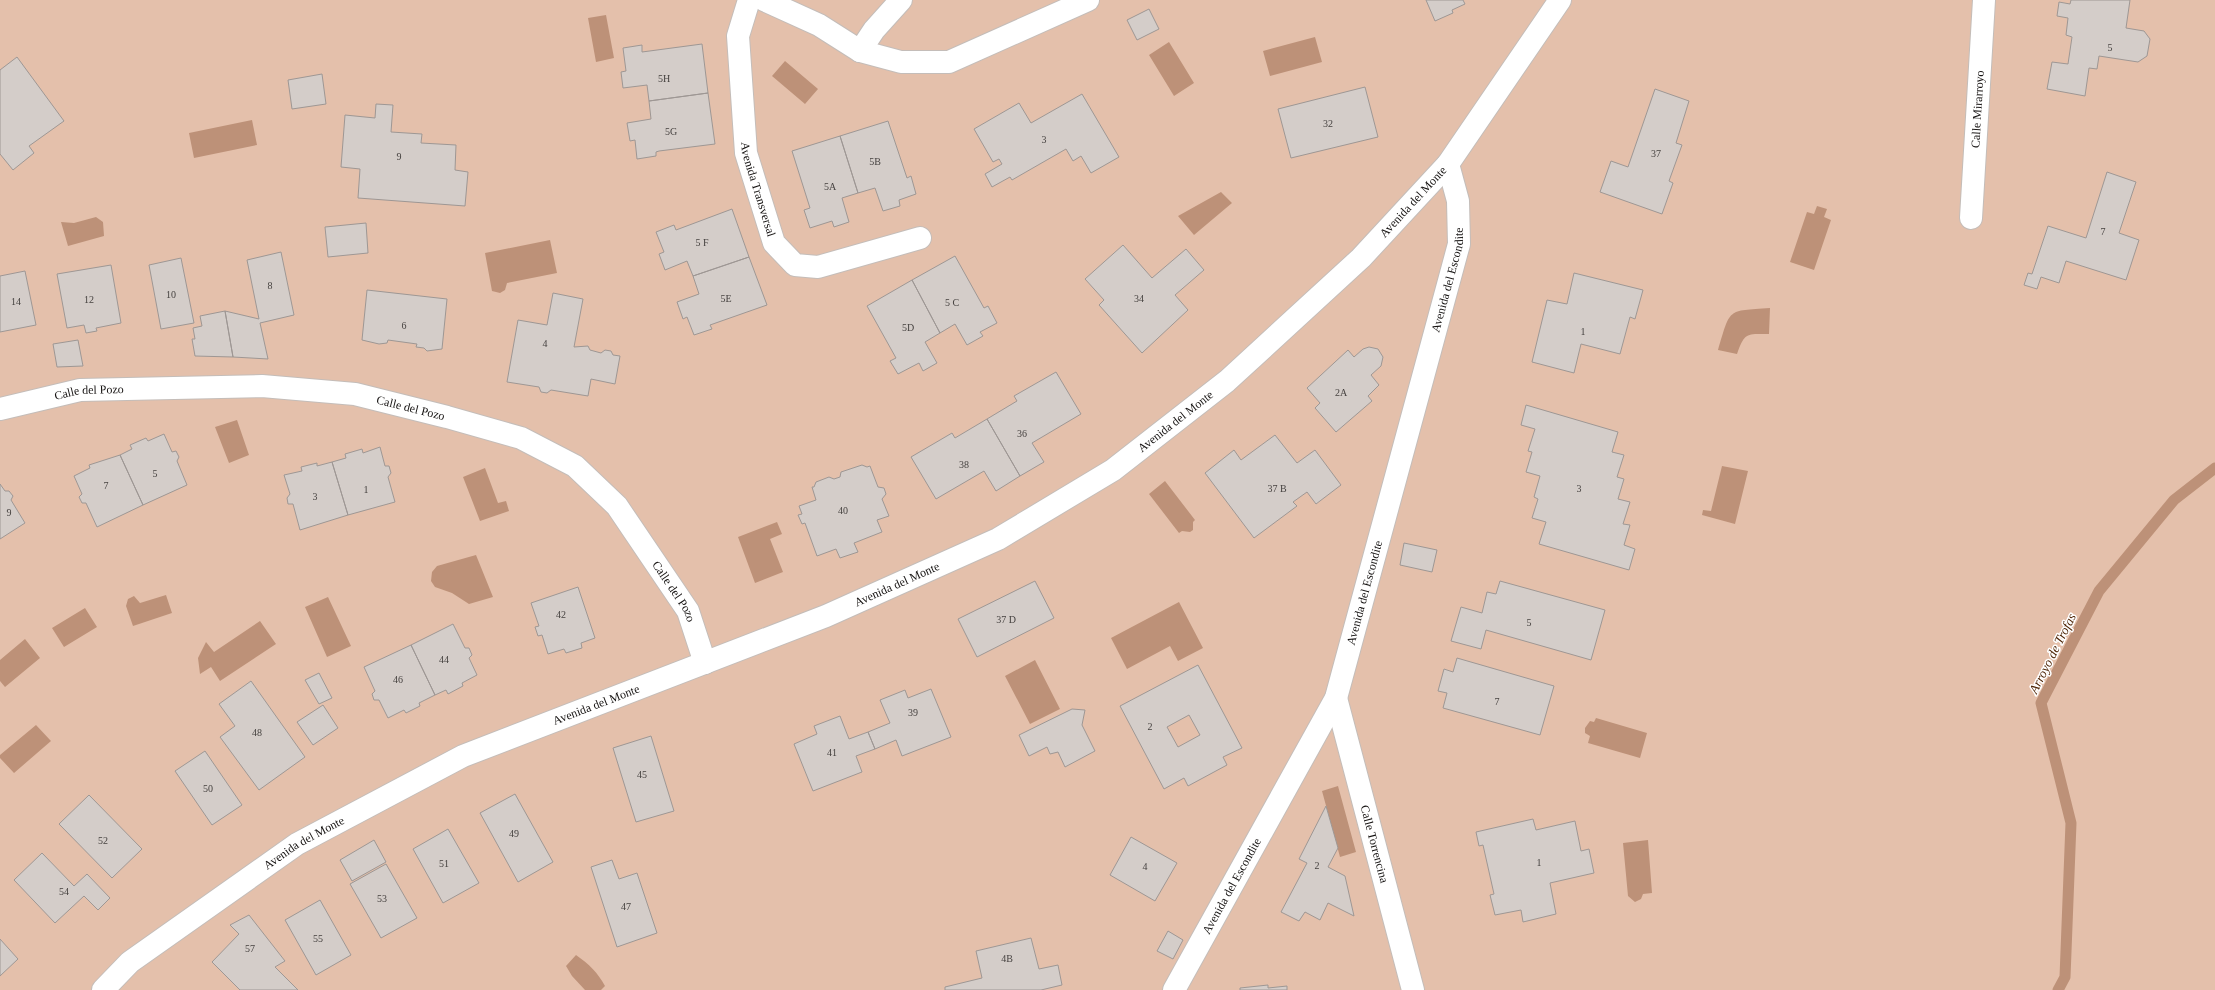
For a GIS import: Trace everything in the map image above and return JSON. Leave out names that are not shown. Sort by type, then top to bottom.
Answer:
[{"type":"street","name":"Avenida Transversal","points":[[749,0],[738,36],[746,153],[774,243],[795,266],[818,267],[920,238]]},
{"type":"street","points":[[764,0],[819,25],[860,51],[900,62],[949,62],[1088,0]]},
{"type":"street","points":[[860,51],[874,30],[900,0]]},
{"type":"street","name":"Avenida del Monte","points":[[103,990],[130,962],[297,844],[463,756],[826,616],[998,539],[1113,470],[1227,381],[1361,258],[1448,164],[1560,0]]},
{"type":"street","name":"Calle Mirarroyo","points":[[1971,218],[1984,0]]},
{"type":"street","name":"Avenida del Escondite","points":[[1174,990],[1336,698],[1459,244],[1458,201],[1448,164]]},
{"type":"street","name":"Calle del Pozo","points":[[0,408],[80,390],[262,386],[355,394],[447,417],[521,438],[575,466],[617,506],[688,611],[705,663]]},
{"type":"street","name":"Calle Torrencina","points":[[1336,698],[1413,990]]},
{"type":"shaded area","points":[[0,0],[2215,0],[2215,990],[0,990]]},
{"type":"shaded area","points":[[606,15],[614,58],[596,62],[588,18]]},
{"type":"shaded area","points":[[1315,37],[1322,62],[1270,76],[1263,51]]},
{"type":"shaded area","points":[[1169,42],[1194,83],[1174,96],[1149,55]]},
{"type":"shaded area","points":[[785,61],[818,89],[805,104],[772,76]]},
{"type":"shaded area","points":[[252,120],[257,145],[194,158],[189,133]]},
{"type":"shaded area","points":[[1221,192],[1232,203],[1194,235],[1178,216]]},
{"type":"shaded area","points":[[1817,206],[1827,209],[1824,217],[1831,220],[1814,270],[1790,262],[1807,212],[1814,214]]},
{"type":"shaded area","points":[[96,217],[103,222],[104,236],[68,246],[61,222],[74,223]]},
{"type":"shaded area","points":[[550,240],[557,273],[507,283],[505,290],[500,293],[492,291],[485,253]]},
{"type":"shaded area","points":[[1770,308],[1769,334],[1755,334],[1747,336],[1742,342],[1737,354],[1718,350],[1725,326],[1732,314],[1745,310]]},
{"type":"shaded area","points":[[237,420],[249,455],[229,463],[215,427]]},
{"type":"shaded area","points":[[1722,466],[1748,471],[1735,524],[1702,515],[1703,510],[1711,511]]},
{"type":"shaded area","points":[[485,468],[498,503],[506,501],[509,511],[480,521],[463,477]]},
{"type":"shaded area","points":[[1165,481],[1195,520],[1193,522],[1193,530],[1190,532],[1182,531],[1179,533],[1149,494]]},
{"type":"shaded area","points":[[777,522],[782,534],[770,539],[783,572],[755,583],[738,537]]},
{"type":"shaded area","points":[[476,555],[493,597],[469,604],[452,593],[435,587],[431,581],[432,572],[437,566]]},
{"type":"shaded area","points":[[166,595],[172,613],[133,626],[126,606],[128,599],[134,596],[140,603]]},
{"type":"shaded area","points":[[328,597],[351,646],[327,657],[305,607]]},
{"type":"shaded area","points":[[1179,602],[1203,648],[1178,661],[1170,646],[1127,669],[1111,638]]},
{"type":"shaded area","points":[[85,608],[97,627],[64,647],[52,628]]},
{"type":"shaded area","points":[[260,621],[276,644],[220,681],[211,667],[200,674],[198,658],[206,642],[214,652]]},
{"type":"shaded area","points":[[25,639],[40,658],[5,687],[0,681],[0,660]]},
{"type":"shaded area","points":[[1035,660],[1060,709],[1030,724],[1005,676]]},
{"type":"shaded area","points":[[1596,718],[1647,733],[1640,758],[1588,743],[1590,736],[1585,733],[1585,728],[1590,721],[1594,722]]},
{"type":"shaded area","points":[[36,725],[51,741],[14,773],[0,758],[0,755]]},
{"type":"shaded area","points":[[1338,786],[1356,852],[1340,857],[1322,791]]},
{"type":"shaded area","points":[[1648,840],[1652,893],[1643,894],[1641,899],[1635,902],[1628,896],[1623,843]]},
{"type":"shaded area","points":[[576,955],[589,965],[599,977],[605,986],[601,990],[585,990],[572,976],[566,966]]},
{"type":"building","points":[[1426,0],[1463,0],[1465,4],[1452,10],[1453,13],[1435,21]]},
{"type":"building","points":[[2071,0],[2130,0],[2126,28],[2144,31],[2150,39],[2147,56],[2138,62],[2099,56],[2097,69],[2089,68],[2085,96],[2047,89],[2052,62],[2068,64],[2072,37],[2066,35],[2068,18],[2057,16],[2059,2],[2070,4]]},
{"type":"building","points":[[1149,9],[1159,29],[1137,40],[1127,20]]},
{"type":"building","points":[[702,44],[708,93],[649,101],[647,85],[623,88],[621,72],[626,71],[623,48],[642,45],[642,52]]},
{"type":"building","points":[[17,57],[64,121],[29,146],[34,153],[13,170],[0,154],[0,70]]},
{"type":"building","points":[[322,74],[326,104],[292,109],[288,80]]},
{"type":"building","points":[[1365,87],[1378,137],[1291,158],[1278,109]]},
{"type":"building","points":[[1655,89],[1689,101],[1676,143],[1682,145],[1669,181],[1673,183],[1662,214],[1600,192],[1611,161],[1628,167]]},
{"type":"building","points":[[708,93],[715,144],[659,151],[656,152],[656,156],[637,159],[635,140],[630,141],[627,123],[651,119],[649,101]]},
{"type":"building","points":[[1082,94],[1119,157],[1091,173],[1081,156],[1073,161],[1066,149],[1012,180],[1010,177],[992,187],[985,174],[1002,164],[999,159],[993,162],[974,129],[1019,103],[1031,123]]},
{"type":"building","points":[[376,104],[393,105],[391,132],[422,134],[421,143],[456,145],[455,170],[468,172],[465,206],[358,198],[360,169],[341,167],[345,115],[375,118]]},
{"type":"building","points":[[888,121],[907,178],[911,176],[916,194],[899,200],[900,206],[883,211],[875,188],[858,193],[840,136]]},
{"type":"building","points":[[840,136],[858,193],[842,198],[849,222],[834,227],[832,221],[810,228],[804,210],[810,208],[792,151]]},
{"type":"building","points":[[2107,172],[2136,182],[2119,233],[2139,240],[2126,280],[2066,261],[2059,283],[2041,277],[2037,289],[2024,285],[2028,273],[2032,274],[2048,226],[2086,238]]},
{"type":"building","points":[[732,209],[749,257],[693,276],[687,261],[665,270],[659,254],[664,252],[656,232],[674,225],[676,230]]},
{"type":"building","points":[[366,223],[368,253],[328,257],[325,227]]},
{"type":"building","points":[[1123,245],[1152,278],[1186,249],[1204,270],[1175,295],[1188,310],[1142,353],[1099,305],[1104,300],[1085,279]]},
{"type":"building","points":[[281,252],[294,315],[260,323],[268,359],[233,357],[225,311],[259,319],[247,260]]},
{"type":"building","points":[[955,256],[984,308],[988,306],[997,323],[980,332],[983,336],[967,345],[955,324],[940,333],[912,280]]},
{"type":"building","points":[[749,257],[767,305],[710,325],[712,329],[694,335],[687,317],[683,319],[677,302],[699,294],[693,276]]},
{"type":"building","points":[[181,258],[194,323],[161,329],[149,265]]},
{"type":"building","points":[[111,265],[121,323],[96,328],[97,331],[86,333],[84,325],[67,328],[57,274]]},
{"type":"building","points":[[25,271],[36,325],[0,332],[0,276]]},
{"type":"building","points":[[1574,273],[1643,290],[1635,319],[1630,317],[1620,354],[1581,344],[1574,373],[1532,362],[1547,300],[1567,304]]},
{"type":"building","points":[[912,280],[940,333],[925,342],[937,363],[923,371],[919,363],[898,374],[890,361],[896,358],[867,306]]},
{"type":"building","points":[[367,290],[447,299],[442,349],[427,351],[424,348],[416,347],[417,344],[388,340],[387,343],[379,344],[362,340]]},
{"type":"building","points":[[553,293],[583,299],[574,347],[588,346],[590,350],[601,353],[605,350],[611,351],[613,355],[620,356],[615,384],[591,379],[588,396],[551,390],[547,393],[541,392],[539,387],[507,382],[518,320],[547,325]]},
{"type":"building","points":[[225,311],[233,357],[195,356],[192,339],[195,339],[193,328],[202,326],[200,316]]},
{"type":"building","points":[[78,340],[83,366],[57,367],[53,344]]},
{"type":"building","points":[[1369,347],[1378,349],[1383,357],[1381,366],[1371,375],[1379,385],[1368,396],[1372,401],[1336,432],[1315,408],[1320,403],[1307,388],[1348,350],[1354,357],[1363,349]]},
{"type":"building","points":[[1056,372],[1081,414],[1032,443],[1044,462],[1020,476],[987,419],[1017,401],[1014,396]]},
{"type":"building","points":[[1526,405],[1618,432],[1612,452],[1624,455],[1617,477],[1624,479],[1618,499],[1630,502],[1623,524],[1630,525],[1624,545],[1635,549],[1629,570],[1539,544],[1546,522],[1532,518],[1538,499],[1534,497],[1540,476],[1526,472],[1532,452],[1528,451],[1535,429],[1521,425]]},
{"type":"building","points":[[987,419],[1020,476],[996,491],[984,471],[936,499],[911,457],[952,433],[955,438]]},
{"type":"building","points":[[164,434],[172,452],[176,451],[179,457],[177,461],[187,485],[143,505],[120,455],[132,449],[130,445],[146,438],[148,441]]},
{"type":"building","points":[[1275,435],[1297,463],[1315,450],[1341,485],[1316,504],[1307,492],[1293,502],[1297,506],[1254,538],[1205,473],[1234,450],[1241,460]]},
{"type":"building","points":[[380,447],[385,466],[389,466],[391,473],[388,477],[395,502],[348,515],[332,462],[346,458],[345,454],[362,449],[363,453]]},
{"type":"building","points":[[120,455],[143,505],[97,527],[86,503],[82,503],[79,497],[82,494],[74,476],[90,468],[89,465]]},
{"type":"building","points":[[332,462],[348,515],[300,530],[293,504],[288,504],[287,498],[290,494],[284,475],[302,471],[301,467],[317,463],[317,466]]},
{"type":"building","points":[[862,465],[867,467],[870,466],[878,487],[884,488],[886,494],[882,499],[889,516],[877,520],[882,532],[854,543],[858,552],[840,558],[836,549],[817,556],[805,523],[802,524],[798,515],[802,514],[799,506],[816,500],[812,487],[814,487],[816,482],[829,477],[834,479],[840,477],[841,472]]},
{"type":"building","points":[[0,484],[5,491],[9,491],[13,496],[11,500],[25,523],[0,539]]},
{"type":"building","points":[[1404,543],[1437,550],[1432,572],[1400,565]]},
{"type":"building","points":[[1035,581],[1054,618],[977,657],[958,619]]},
{"type":"building","points":[[1500,581],[1605,610],[1591,660],[1486,630],[1481,649],[1451,641],[1461,607],[1482,613],[1487,592],[1496,594]]},
{"type":"building","points":[[578,587],[595,638],[581,643],[582,648],[566,653],[564,649],[548,654],[542,635],[538,636],[535,627],[539,626],[531,603]]},
{"type":"building","points":[[453,624],[465,648],[469,648],[472,655],[469,658],[477,675],[462,683],[463,686],[448,694],[446,690],[435,695],[411,645]]},
{"type":"building","points":[[411,645],[435,695],[419,703],[420,706],[406,713],[404,710],[388,718],[379,700],[374,700],[372,694],[375,691],[364,667]]},
{"type":"building","points":[[1457,658],[1554,686],[1540,735],[1443,708],[1447,693],[1438,691],[1444,669],[1453,672]]},
{"type":"building","points":[[1198,665],[1242,748],[1223,757],[1227,765],[1188,786],[1184,778],[1164,789],[1120,706]],"holes":[[[1189,715],[1200,735],[1178,747],[1167,727]]]},
{"type":"building","points":[[319,673],[332,698],[319,704],[305,680]]},
{"type":"building","points":[[251,681],[305,757],[259,790],[220,737],[235,726],[219,704]]},
{"type":"building","points":[[931,689],[951,737],[902,756],[896,740],[875,749],[868,732],[890,723],[880,700],[905,690],[908,698]]},
{"type":"building","points":[[323,705],[338,728],[313,745],[297,722]]},
{"type":"building","points":[[1072,709],[1085,710],[1082,725],[1095,751],[1065,767],[1058,752],[1050,754],[1047,747],[1029,756],[1019,735]]},
{"type":"building","points":[[840,716],[849,739],[868,732],[875,749],[856,756],[862,772],[813,791],[794,744],[817,734],[814,726]]},
{"type":"building","points":[[651,736],[674,811],[636,822],[613,748]]},
{"type":"building","points":[[205,751],[242,805],[212,825],[175,771]]},
{"type":"building","points":[[515,794],[553,862],[518,882],[480,813]]},
{"type":"building","points":[[89,795],[142,849],[112,878],[59,824]]},
{"type":"building","points":[[1326,806],[1338,848],[1328,867],[1345,876],[1354,916],[1328,903],[1320,920],[1305,912],[1299,921],[1281,912],[1307,863],[1299,859]]},
{"type":"building","points":[[1533,819],[1536,830],[1575,821],[1581,851],[1589,849],[1594,873],[1550,883],[1556,914],[1523,922],[1521,910],[1495,915],[1490,895],[1494,894],[1483,845],[1479,846],[1476,832]]},
{"type":"building","points":[[448,829],[479,883],[443,903],[413,849]]},
{"type":"building","points":[[1131,837],[1177,863],[1155,901],[1110,875]]},
{"type":"building","points":[[374,840],[386,862],[352,881],[340,860]]},
{"type":"building","points":[[42,853],[74,886],[87,874],[110,898],[98,910],[84,896],[55,923],[14,880]]},
{"type":"building","points":[[612,860],[619,879],[637,873],[657,933],[617,947],[591,867]]},
{"type":"building","points":[[386,864],[417,918],[381,938],[350,884]]},
{"type":"building","points":[[320,900],[351,955],[316,975],[285,920]]},
{"type":"building","points":[[249,915],[285,961],[275,967],[298,990],[240,990],[212,962],[239,934],[230,925]]},
{"type":"building","points":[[1168,931],[1183,940],[1173,959],[1157,951]]},
{"type":"building","points":[[1031,938],[1039,969],[1058,965],[1062,985],[1041,990],[945,990],[945,987],[982,978],[976,951]]},
{"type":"building","points":[[0,939],[18,959],[0,976]]},
{"type":"building","points":[[1268,985],[1268,988],[1287,986],[1287,990],[1240,990],[1240,988]]},
{"type":"waterway","name":"Arroyo de Trofas","points":[[2058,990],[2065,977],[2071,823],[2041,703],[2099,591],[2174,500],[2215,468]]}]
